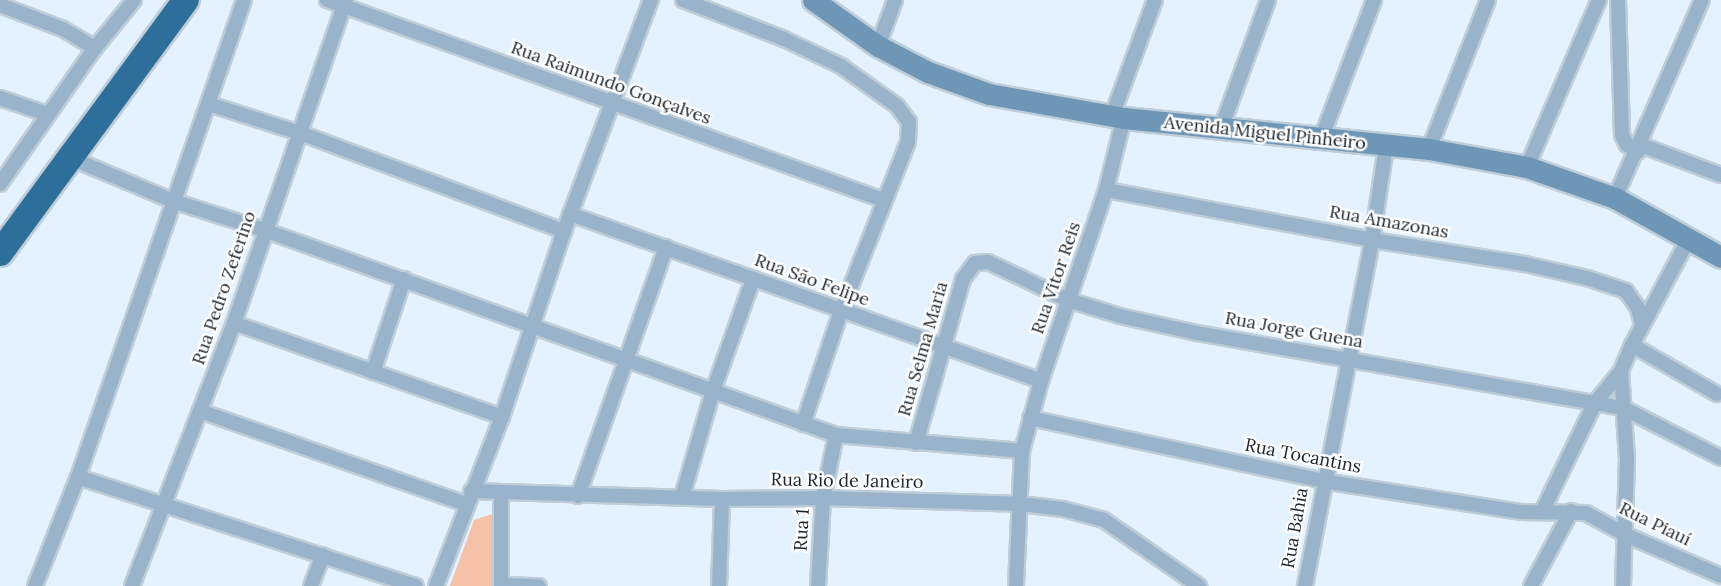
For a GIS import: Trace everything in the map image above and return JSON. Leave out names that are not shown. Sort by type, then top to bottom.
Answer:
[{"type":"highway","points":[[0,253],[186,0]]},
{"type":"street","points":[[0,184],[95,48],[134,0]]},
{"type":"street","points":[[35,586],[78,477],[244,0]]},
{"type":"street","name":"Rua Raimundo Gonçalves","points":[[327,0],[345,3],[611,104],[883,201]]},
{"type":"street","points":[[436,586],[502,417],[570,214],[651,0]]},
{"type":"street","points":[[683,0],[784,39],[853,73],[906,115],[908,142],[841,311],[803,424]]},
{"type":"street","name":"Avenida Miguel Pinheiro","points":[[813,0],[878,46],[928,72],[989,94],[1118,117],[1429,149],[1527,167],[1615,198],[1721,257]]},
{"type":"street","points":[[878,46],[895,0]]},
{"type":"street","name":"Rua Vitor Reis","points":[[1016,586],[1022,451],[1041,381],[1106,190],[1118,117],[1155,0]]},
{"type":"street","points":[[1222,126],[1268,0]]},
{"type":"street","points":[[1321,139],[1374,0]]},
{"type":"street","points":[[1429,149],[1488,0]]},
{"type":"street","points":[[1527,167],[1599,0]]},
{"type":"street","points":[[1618,0],[1622,135],[1627,145],[1721,175]]},
{"type":"street","points":[[1615,198],[1702,0]]},
{"type":"street","name":"Rua Pedro Zeferino","points":[[132,586],[234,323],[264,230],[345,3]]},
{"type":"street","points":[[0,5],[63,29],[95,48]]},
{"type":"street","points":[[0,98],[47,114]]},
{"type":"street","points":[[209,104],[300,133],[564,231]]},
{"type":"street","name":"Rua Bahia","points":[[1305,586],[1323,481],[1372,240],[1386,146]]},
{"type":"street","points":[[0,153],[16,158]]},
{"type":"street","points":[[68,157],[173,201],[404,279],[836,435],[1022,451]]},
{"type":"street","name":"Rua Amazonas","points":[[1106,190],[1372,240],[1525,264],[1619,287],[1635,303],[1643,325]]},
{"type":"street","name":"Rua São Felipe","points":[[570,214],[1041,381]]},
{"type":"street","points":[[1542,512],[1595,403],[1621,371],[1688,240]]},
{"type":"street","points":[[578,496],[666,247]]},
{"type":"street","name":"Rua Jorge Guena","points":[[970,267],[988,262],[1068,300],[1192,332],[1623,408],[1721,458]]},
{"type":"street","name":"Rua Selma Maria","points":[[916,443],[945,349],[958,293],[970,267]]},
{"type":"street","points":[[373,372],[404,279]]},
{"type":"street","points":[[682,497],[712,391],[753,279]]},
{"type":"street","points":[[234,323],[502,417]]},
{"type":"street","points":[[1632,345],[1717,394]]},
{"type":"street","points":[[1621,371],[1627,459],[1623,586]]},
{"type":"street","name":"Rua Rio de Janeiro","points":[[200,411],[469,498],[501,493],[722,499],[823,498],[1020,504],[1063,509],[1104,520],[1199,586]]},
{"type":"street","name":"Rua Tocantins","points":[[1030,418],[1323,481],[1493,509],[1571,511]]},
{"type":"street","name":"Rua 1","points":[[818,586],[823,498],[836,435]]},
{"type":"street","points":[[78,477],[416,586]]},
{"type":"street","points":[[501,493],[501,586],[539,586]]},
{"type":"street","points":[[719,586],[722,499]]},
{"type":"street","points":[[1531,586],[1571,511]]},
{"type":"street","name":"Rua Piauí","points":[[1571,511],[1604,520],[1626,535],[1721,576]]},
{"type":"street","points":[[312,586],[323,555]]},
{"type":"shaded area","points":[[495,513],[494,586],[450,586],[474,520]]}]
